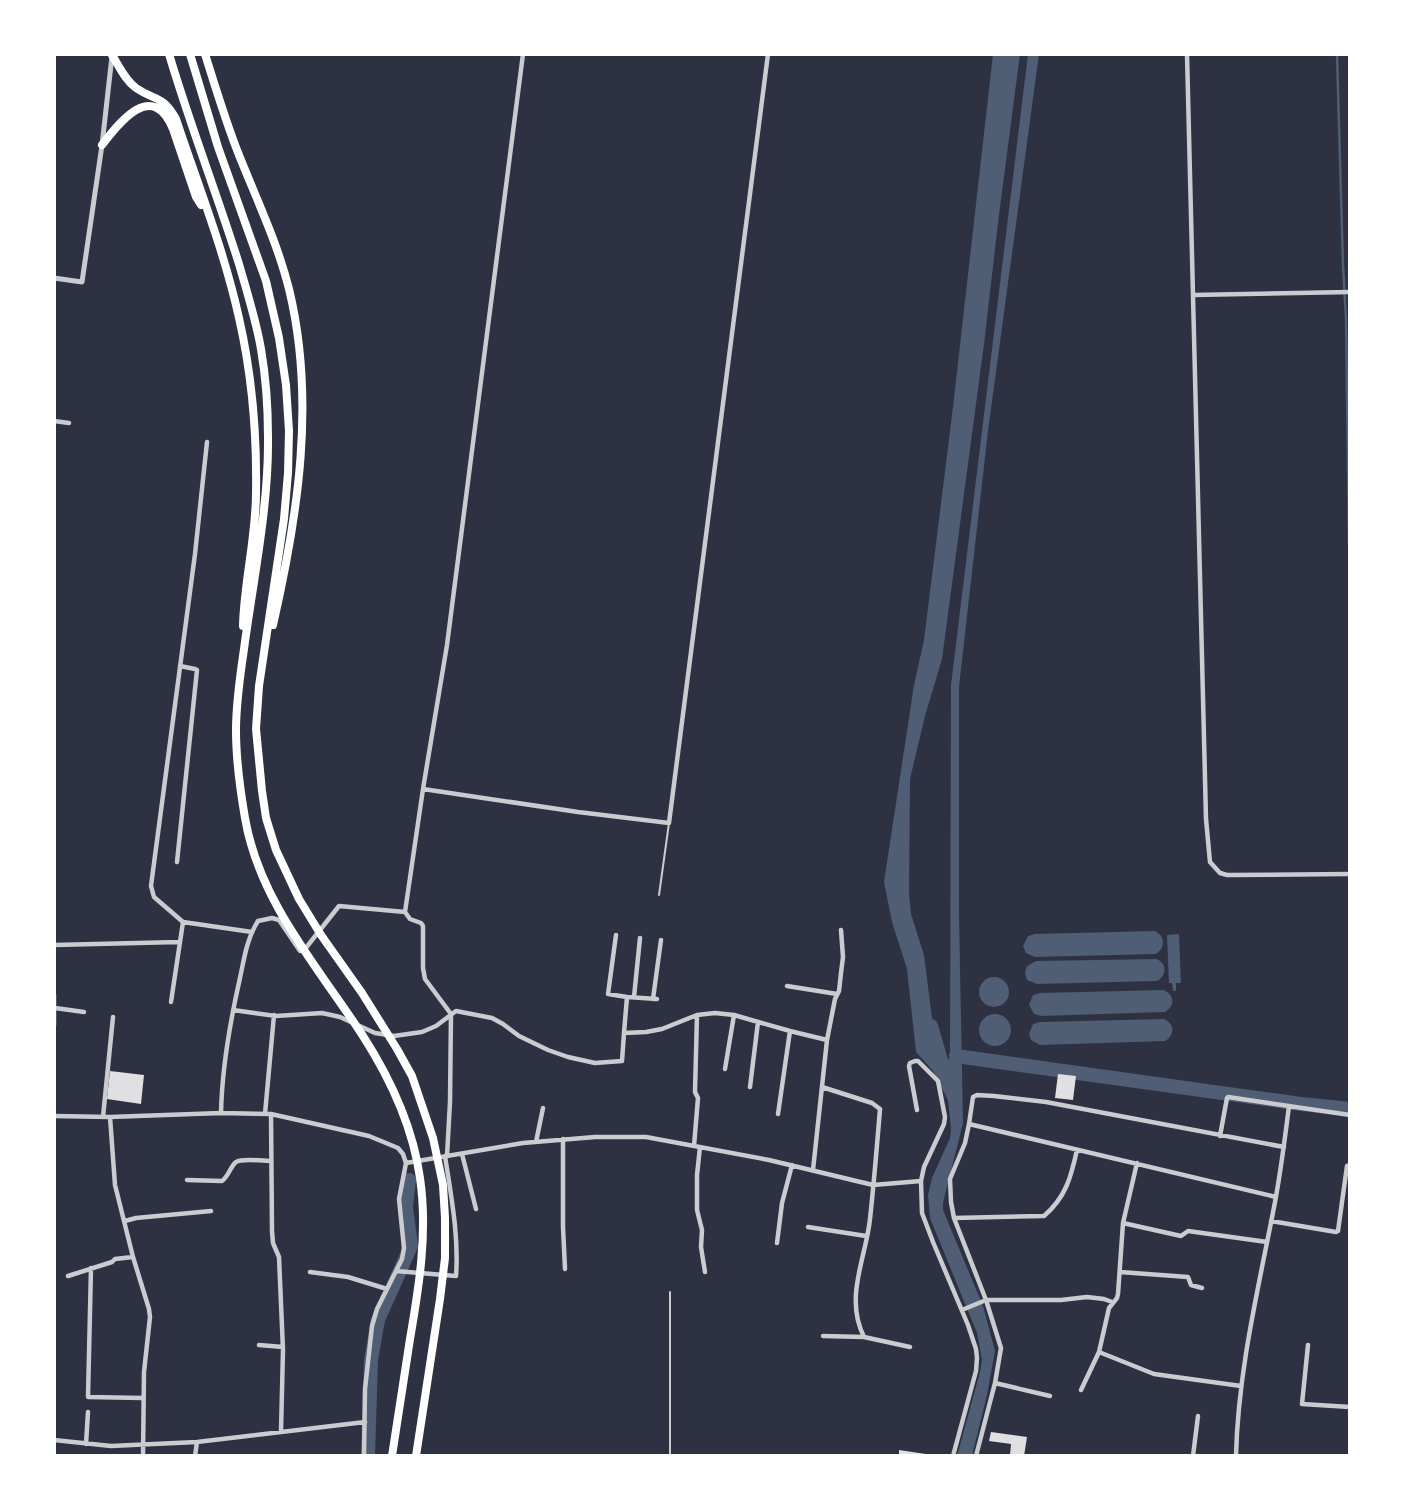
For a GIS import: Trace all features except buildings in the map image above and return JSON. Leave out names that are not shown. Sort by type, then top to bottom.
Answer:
[{"type":"highway","points":[[169,54],[248,293],[261,347],[267,388],[268,456],[236,731],[246,820],[256,856],[276,906],[365,1039],[394,1093],[415,1151],[421,1179],[422,1255],[418,1295],[391,1456]]},
{"type":"highway","points":[[190,54],[218,147],[266,281],[286,385],[289,431],[284,519],[259,686],[256,729],[266,818],[276,850],[293,888],[362,993],[412,1076],[433,1138],[443,1185],[445,1258],[416,1456]]},
{"type":"highway","points":[[205,54],[236,147],[283,267],[301,362],[303,409],[300,467],[283,582],[259,686]]},
{"type":"highway","points":[[112,55],[128,81],[167,104],[176,119],[239,318],[248,362],[255,426],[256,495],[243,613],[242,667]]},
{"type":"highway","points":[[102,145],[130,112],[140,107],[149,107],[163,112],[173,129],[196,197],[212,226]]},
{"type":"street","points":[[398,1271],[456,1276],[457,1237],[446,1156],[451,1014],[425,979],[422,923],[410,919],[405,912],[447,645],[523,54]]},
{"type":"street","points":[[423,789],[668,823],[768,54]]},
{"type":"street","points":[[1187,54],[1203,734],[1209,859],[1213,867],[1227,875],[1350,874]]},
{"type":"street","points":[[54,278],[82,282],[112,55]]},
{"type":"street","points":[[1193,295],[1350,292]]},
{"type":"street","points":[[54,421],[69,423]]},
{"type":"street","points":[[207,443],[151,886],[154,897],[183,922],[252,932]]},
{"type":"street","points":[[177,862],[197,670],[180,666]]},
{"type":"street","points":[[221,1113],[221,1089],[233,1010],[245,956],[258,921],[272,918],[279,920],[297,949],[302,951],[339,906],[405,912]]},
{"type":"street","points":[[171,1002],[183,922]]},
{"type":"street","points":[[813,1170],[827,1040],[839,990],[843,957],[841,930]]},
{"type":"street","points":[[616,935],[608,994],[634,998],[655,999],[661,940]]},
{"type":"street","points":[[634,998],[640,938]]},
{"type":"street","points":[[54,945],[179,942]]},
{"type":"street","points":[[787,986],[837,994]]},
{"type":"street","points":[[54,995],[54,1024]]},
{"type":"street","points":[[233,1010],[274,1015],[330,1014],[375,1033],[394,1036],[422,1032],[456,1012],[492,1018],[519,1036],[548,1050],[595,1063],[622,1061],[627,997]]},
{"type":"street","points":[[55,1009],[85,1012]]},
{"type":"street","points":[[624,1033],[662,1030],[698,1015],[715,1013],[734,1015],[827,1040]]},
{"type":"street","points":[[274,1015],[268,1114],[272,1231],[279,1256],[283,1347],[281,1431]]},
{"type":"street","points":[[698,1015],[695,1092],[698,1098],[697,1210],[702,1230],[701,1247],[705,1272]]},
{"type":"street","points":[[725,1069],[734,1015]]},
{"type":"street","points":[[103,1116],[113,1017]]},
{"type":"street","points":[[750,1087],[758,1022]]},
{"type":"street","points":[[778,1114],[790,1031]]},
{"type":"street","points":[[917,1110],[909,1066],[915,1061],[938,1081],[945,1117],[921,1181],[920,1197],[925,1224],[965,1309],[976,1349],[976,1371],[953,1456]]},
{"type":"street","points":[[822,1087],[872,1103],[880,1109],[870,1222],[857,1276],[856,1311],[864,1336]]},
{"type":"street","points":[[976,1456],[995,1384],[1001,1345],[954,1219],[951,1202],[950,1179],[969,1124],[971,1099],[974,1096],[1046,1102],[1284,1147]]},
{"type":"street","points":[[1220,1136],[1228,1097],[1350,1115]]},
{"type":"street","points":[[1236,1456],[1241,1386],[1276,1197],[1289,1106]]},
{"type":"street","points":[[536,1142],[543,1108]]},
{"type":"street","points":[[54,1116],[268,1114],[384,1141],[398,1148],[406,1163],[399,1199],[404,1248],[398,1271],[377,1309],[372,1326],[365,1389],[364,1456]]},
{"type":"street","points":[[110,1117],[115,1185],[150,1317],[144,1372],[143,1456]]},
{"type":"street","points":[[969,1124],[1276,1197]]},
{"type":"street","points":[[406,1163],[563,1139],[646,1137],[792,1165],[873,1185],[921,1181]]},
{"type":"street","points":[[563,1139],[562,1227],[565,1269]]},
{"type":"street","points":[[954,1219],[1044,1216],[1057,1204],[1068,1185],[1077,1150]]},
{"type":"street","points":[[462,1154],[476,1209]]},
{"type":"street","points":[[187,1180],[222,1181],[240,1161],[271,1161]]},
{"type":"street","points":[[1081,1390],[1099,1352],[1109,1308],[1117,1298],[1123,1223],[1138,1163]]},
{"type":"street","points":[[777,1243],[782,1203],[792,1165]]},
{"type":"street","points":[[1271,1221],[1338,1231],[1347,1166],[1350,1165]]},
{"type":"street","points":[[125,1221],[211,1211]]},
{"type":"street","points":[[1123,1223],[1181,1236],[1188,1231],[1267,1242]]},
{"type":"street","points":[[808,1227],[866,1236]]},
{"type":"street","points":[[68,1276],[117,1259],[134,1257]]},
{"type":"street","points":[[91,1268],[88,1397],[143,1398]]},
{"type":"street","points":[[310,1272],[348,1277],[387,1289]]},
{"type":"street","points":[[1120,1272],[1188,1277],[1191,1285],[1202,1288]]},
{"type":"street","points":[[965,1309],[984,1301],[1087,1297],[1112,1302]]},
{"type":"street","points":[[823,1336],[864,1336],[910,1348]]},
{"type":"street","points":[[259,1345],[283,1347]]},
{"type":"street","points":[[1308,1345],[1302,1404],[1350,1407]]},
{"type":"street","points":[[1099,1352],[1154,1374],[1241,1386]]},
{"type":"street","points":[[995,1384],[1050,1396]]},
{"type":"street","points":[[86,1444],[88,1412]]},
{"type":"street","points":[[1193,1456],[1198,1416]]},
{"type":"street","points":[[54,1440],[111,1446],[197,1442],[365,1422]]},
{"type":"street","points":[[195,1456],[197,1442]]},
{"type":"lane","points":[[659,895],[668,823]]},
{"type":"lane","points":[[670,1292],[670,1456]]},
{"type":"water","points":[[993,54],[1020,54],[942,659],[910,779],[911,914],[924,955],[937,1057],[950,1059],[951,685],[1028,54],[1039,54],[988,431],[959,687],[963,1123],[943,1210],[983,1306],[995,1351],[972,1456],[957,1456],[982,1360],[977,1333],[930,1218],[928,1195],[932,1178],[950,1138],[948,1100],[933,1071],[916,1052],[907,969],[892,922],[884,882],[914,685],[924,640]]},
{"type":"water","points":[[1155,931],[1163,942],[1156,954],[1035,957],[1026,953],[1023,946],[1028,936],[1035,934]]},
{"type":"water","points":[[1179,934],[1181,983],[1176,983],[1176,991],[1173,991],[1172,983],[1169,983],[1167,935]]},
{"type":"water","points":[[1157,959],[1163,964],[1164,970],[1163,976],[1157,981],[1037,984],[1027,980],[1025,973],[1027,966],[1036,961]]},
{"type":"water","points":[[994,977],[1005,981],[1009,992],[1005,1003],[994,1007],[983,1003],[979,992],[983,981]]},
{"type":"water","points":[[1164,990],[1172,1001],[1171,1007],[1165,1012],[1041,1016],[1034,1014],[1029,1005],[1033,995],[1040,993]]},
{"type":"water","points":[[995,1014],[1006,1019],[1011,1030],[1006,1041],[995,1046],[984,1041],[979,1030],[984,1019]]},
{"type":"water","points":[[1164,1019],[1172,1030],[1171,1036],[1165,1041],[1040,1045],[1031,1040],[1029,1034],[1033,1024],[1040,1022]]},
{"type":"waterway","points":[[1337,54],[1346,319],[1349,544]]},
{"type":"waterway","points":[[931,1026],[945,1074]]},
{"type":"waterway","points":[[956,1056],[1350,1109]]},
{"type":"waterway","points":[[368,1456],[371,1360],[378,1320],[411,1246],[406,1207],[409,1180]]}]
